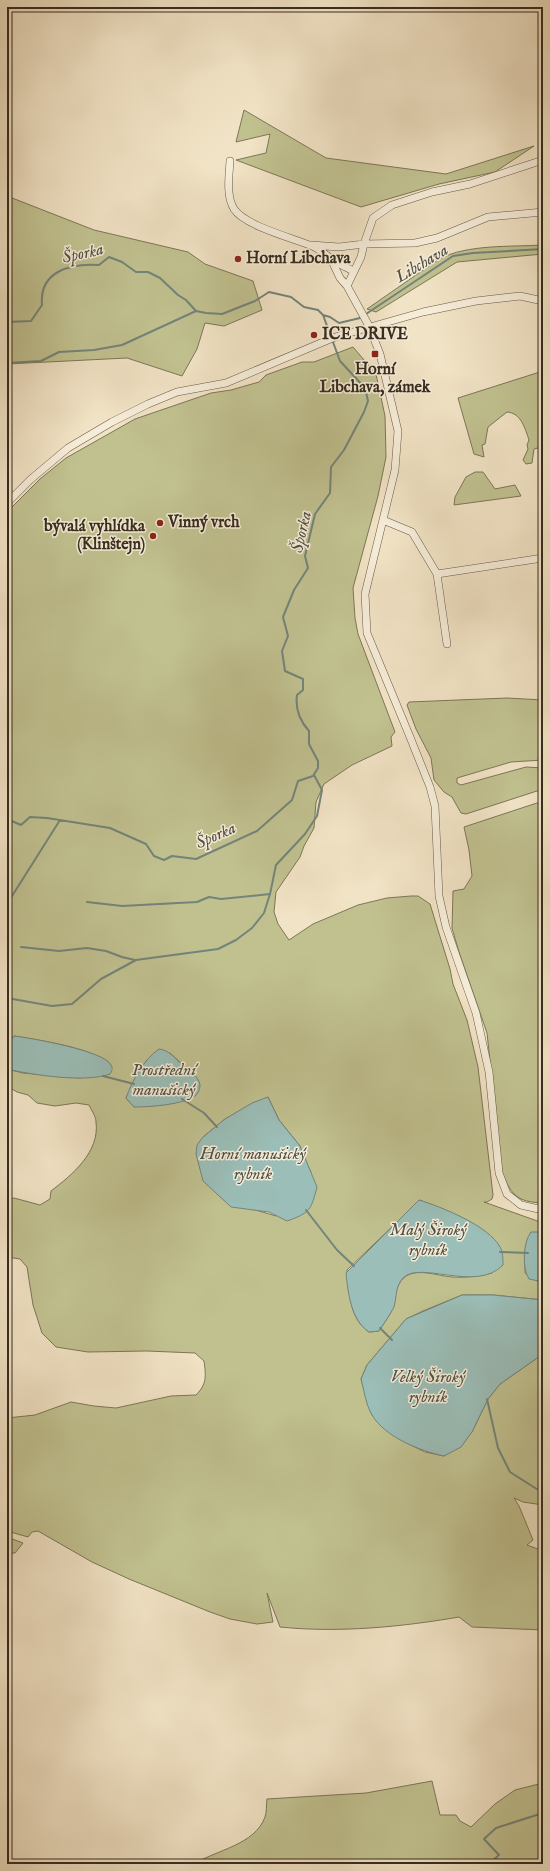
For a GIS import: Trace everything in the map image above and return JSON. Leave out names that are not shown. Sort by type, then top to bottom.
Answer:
[{"type":"street","points":[[347,286],[361,257],[372,218],[392,205],[432,192],[470,184],[543,160]]},
{"type":"street","points":[[230,161],[229,196],[234,210],[250,221],[273,232],[311,245],[324,252],[330,259],[340,278],[347,286],[369,326],[380,354],[398,431],[395,470],[365,594],[366,633],[430,787],[435,806],[438,896],[446,927],[478,1020],[489,1072],[499,1173],[507,1194],[520,1205],[543,1210]]},
{"type":"street","points":[[311,245],[339,247],[364,244],[415,243],[437,238],[488,217],[543,212]]},
{"type":"street","points":[[330,259],[353,271]]},
{"type":"street","points":[[7,503],[31,479],[68,448],[112,422],[148,404],[177,392],[226,383],[332,338],[369,326],[427,311],[476,301],[520,296],[543,301]]},
{"type":"street","points":[[383,520],[412,532],[437,574],[446,644]]},
{"type":"street","points":[[437,574],[543,558]]},
{"type":"green space","points":[[244,110],[326,158],[446,174],[534,146],[495,172],[439,184],[361,207],[236,160],[266,153],[270,134],[236,142]]},
{"type":"green space","points":[[7,196],[94,230],[188,252],[205,264],[253,281],[262,310],[224,326],[205,323],[197,349],[182,376],[127,358],[7,364]]},
{"type":"green space","points":[[543,245],[543,254],[457,262],[376,312],[367,309],[439,259],[450,254],[490,247]]},
{"type":"green space","points":[[353,347],[376,374],[385,416],[386,457],[378,496],[353,588],[355,618],[358,634],[395,732],[391,737],[392,746],[352,765],[324,784],[316,802],[314,828],[300,857],[276,892],[274,912],[278,924],[289,940],[313,924],[358,905],[387,898],[411,896],[418,896],[430,904],[450,969],[453,984],[467,1020],[478,1067],[493,1195],[492,1199],[484,1202],[543,1223],[543,1232],[539,1232],[525,1251],[525,1273],[537,1281],[543,1282],[543,1300],[493,1295],[462,1295],[423,1311],[406,1319],[367,1365],[361,1379],[372,1415],[409,1444],[425,1452],[444,1456],[472,1432],[488,1399],[500,1384],[543,1354],[543,1505],[523,1502],[514,1498],[519,1506],[533,1540],[527,1545],[543,1551],[543,1630],[472,1627],[459,1617],[415,1624],[370,1628],[302,1629],[280,1627],[267,1593],[273,1622],[257,1624],[230,1619],[210,1612],[129,1579],[92,1562],[38,1531],[32,1532],[28,1537],[7,1531],[7,1418],[35,1415],[71,1402],[116,1408],[171,1396],[196,1395],[204,1383],[205,1375],[204,1361],[195,1353],[147,1351],[88,1352],[56,1347],[42,1333],[33,1305],[27,1267],[20,1259],[7,1257],[7,1200],[14,1198],[40,1205],[50,1199],[51,1191],[76,1170],[89,1153],[94,1143],[96,1120],[89,1105],[76,1103],[55,1106],[37,1103],[28,1095],[17,1092],[7,1086],[7,1069],[23,1073],[81,1078],[111,1065],[103,1059],[80,1049],[51,1042],[14,1036],[7,1045],[7,512],[40,479],[66,458],[135,419],[211,393],[231,390],[259,382],[266,375],[302,362],[314,362]],"holes":[[[170,1053],[195,1076],[134,1107],[126,1098],[135,1079],[147,1060]],[[268,1097],[279,1120],[300,1146],[303,1157],[311,1172],[276,1216],[225,1201],[216,1192],[203,1137],[225,1119]],[[420,1200],[472,1224],[492,1273],[463,1277],[423,1273],[410,1274],[399,1284],[392,1310],[379,1331],[369,1332],[357,1320],[351,1304],[347,1270]]]},
{"type":"green space","points":[[543,371],[542,410],[538,448],[534,449],[532,463],[526,464],[523,460],[528,449],[527,445],[529,440],[524,426],[516,415],[507,412],[488,427],[485,444],[482,445],[484,457],[474,454],[458,398]]},
{"type":"green space","points":[[475,472],[483,472],[495,489],[515,485],[521,496],[454,505],[455,497],[466,477]]},
{"type":"green space","points":[[507,698],[543,700],[543,760],[511,762],[457,778],[457,783],[461,785],[526,767],[543,768],[543,791],[537,791],[466,814],[461,813],[452,797],[444,792],[434,780],[431,758],[416,729],[407,705],[409,702]]},
{"type":"green space","points":[[543,801],[543,1203],[527,1201],[516,1196],[512,1192],[502,1172],[487,1033],[452,928],[453,891],[464,889],[472,876],[469,850],[464,827]]},
{"type":"green space","points":[[7,1537],[23,1543],[15,1553],[7,1553]]},
{"type":"green space","points":[[432,1781],[440,1815],[456,1815],[460,1821],[471,1827],[495,1804],[515,1790],[543,1783],[543,1864],[194,1864],[234,1846],[253,1834],[265,1817],[267,1799],[366,1793]]},
{"type":"water","points":[[14,1036],[67,1046],[96,1055],[106,1060],[111,1065],[112,1071],[110,1074],[99,1077],[73,1078],[44,1076],[7,1069],[7,1045]]},
{"type":"water","name":"Prostřední manušický","points":[[159,1049],[169,1053],[198,1079],[200,1085],[199,1091],[195,1096],[182,1102],[156,1106],[134,1107],[126,1098],[129,1091],[135,1078],[148,1058]]},
{"type":"water","name":"Horní manušický rybník","points":[[268,1097],[279,1120],[300,1146],[317,1187],[313,1201],[308,1210],[301,1216],[287,1221],[269,1212],[231,1207],[203,1181],[196,1154],[197,1145],[203,1137],[225,1119],[252,1103]]},
{"type":"water","name":"Malý Široký rybník","points":[[419,1200],[452,1212],[486,1232],[500,1247],[503,1265],[492,1273],[478,1276],[464,1277],[422,1272],[411,1273],[400,1281],[397,1288],[394,1307],[379,1331],[369,1332],[358,1321],[354,1313],[349,1297],[346,1273]]},
{"type":"water","points":[[531,1232],[543,1232],[543,1282],[529,1279],[525,1268],[524,1255],[526,1242]]},
{"type":"water","name":"Velký Široký rybník","points":[[462,1295],[493,1295],[543,1300],[543,1354],[500,1384],[488,1399],[472,1432],[461,1447],[444,1456],[414,1447],[385,1430],[370,1411],[361,1379],[367,1365],[406,1319]]},
{"type":"waterway","name":"Libchava","points":[[323,315],[330,317],[339,323],[360,318],[453,256],[473,253],[543,249]]},
{"type":"waterway","name":"Šporka","points":[[7,322],[31,321],[42,305],[42,293],[51,277],[68,268],[99,265],[109,257],[122,262],[136,272],[148,272],[160,278],[178,295],[186,300],[196,311],[222,314],[255,301],[269,292],[291,297],[304,307],[318,310],[323,315],[340,361],[365,388],[368,401],[364,412],[344,450],[331,467],[330,493],[315,514],[305,556],[308,568],[294,590],[283,617],[288,636],[282,651],[285,671],[303,679],[303,690],[297,695],[297,705],[301,719],[309,731],[309,744],[318,761],[318,768],[313,776],[298,781],[292,800],[257,831],[196,859],[172,856],[164,860],[154,856],[146,844],[110,828],[47,818],[30,817],[21,825],[7,819]]},
{"type":"waterway","points":[[7,363],[41,361],[59,352],[94,350],[122,345],[196,311]]},
{"type":"waterway","points":[[7,998],[52,1006],[72,1004],[101,979],[136,960],[218,949],[236,940],[252,928],[264,913],[270,894],[276,865],[305,834],[317,816],[322,790],[314,775]]},
{"type":"waterway","points":[[7,904],[60,820]]},
{"type":"waterway","points":[[87,902],[122,906],[197,902],[209,897],[221,899],[270,894]]},
{"type":"waterway","points":[[21,947],[59,951],[87,948],[106,951],[135,960]]},
{"type":"waterway","points":[[103,1076],[134,1084]]},
{"type":"waterway","points":[[182,1099],[204,1113],[217,1127]]},
{"type":"waterway","points":[[306,1210],[337,1250],[354,1266]]},
{"type":"waterway","points":[[500,1252],[528,1253]]},
{"type":"waterway","points":[[380,1328],[392,1340]]},
{"type":"waterway","points":[[487,1399],[498,1448],[510,1472],[543,1493]]},
{"type":"waterway","name":"Šporka","points":[[489,1864],[499,1855],[484,1839],[496,1828],[543,1813]]},
{"type":"place","name":"Horní Libchava","points":[[238,259]]},
{"type":"place","name":"ICE DRIVE","points":[[314,335]]},
{"type":"place","name":"Horní Libchava, zámek","points":[[375,354]]},
{"type":"place","name":"Vinný vrch","points":[[160,523]]},
{"type":"place","name":"bývalá vyhlídka (Klinštejn)","points":[[153,536]]}]
